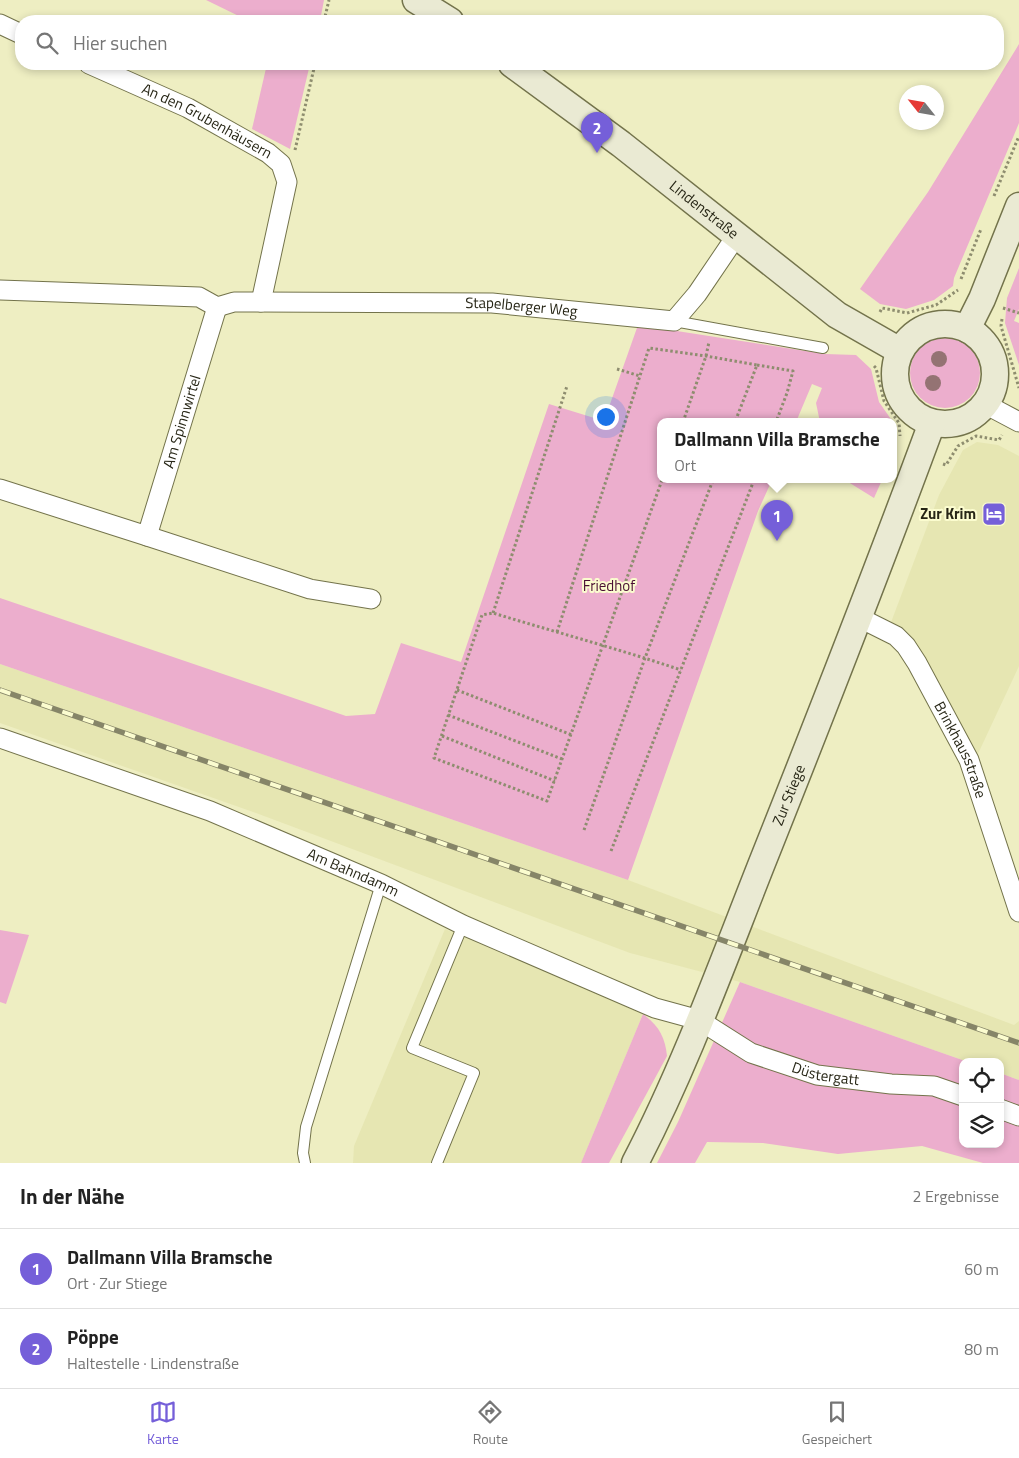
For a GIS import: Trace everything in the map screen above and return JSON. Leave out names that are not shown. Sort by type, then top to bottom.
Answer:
[{"type":"street","points":[[416,0],[440,15]]},
{"type":"street","points":[[0,24],[15,31]]},
{"type":"street","name":"An den Grubenhäusern","points":[[102,70],[188,108],[268,153],[281,164],[286,182],[261,302]]},
{"type":"street","name":"Lindenstraße","points":[[520,70],[621,144],[838,315],[900,351]]},
{"type":"street","points":[[967,329],[982,299],[1019,206]]},
{"type":"street","points":[[674,321],[697,294],[737,235]]},
{"type":"street","points":[[0,290],[199,297],[217,307],[234,302],[261,302]]},
{"type":"street","name":"Stapelberger Weg","points":[[261,302],[492,303],[674,321]]},
{"type":"street","name":"Am Spinnwirtel","points":[[147,536],[217,307]]},
{"type":"street","points":[[938,324],[953,324],[967,329],[984,343],[994,362],[995,377],[992,391],[986,404],[962,422],[948,425],[932,423],[918,417],[906,407],[898,394],[894,378],[895,362],[900,351],[911,336],[924,328],[938,324]]},
{"type":"street","points":[[986,404],[1019,422]]},
{"type":"street","name":"Zur Stiege","points":[[635,1163],[655,1125],[699,1020],[860,618],[932,423]]},
{"type":"street","points":[[0,489],[310,589],[371,599]]},
{"type":"street","name":"Brinkhausstraße","points":[[860,618],[896,636],[906,646],[917,663],[969,760],[1019,912]]},
{"type":"street","name":"Am Bahndamm","points":[[0,738],[210,812],[381,884],[463,925],[656,1008],[699,1020]]},
{"type":"street","name":"Düstergatt","points":[[699,1020],[750,1053],[817,1076],[934,1086],[959,1095]]},
{"type":"street","points":[[1004,1110],[1019,1116]]},
{"type":"lane","points":[[674,321],[823,348]]},
{"type":"lane","points":[[305,1163],[306,1127],[381,884]]},
{"type":"lane","points":[[437,1163],[474,1073],[412,1048],[463,925]]},
{"type":"path","points":[[325,15],[329,0]]},
{"type":"path","points":[[281,164],[294,155],[314,70]]},
{"type":"path","points":[[882,308],[907,313],[936,305],[959,289]]},
{"type":"path","points":[[1019,313],[1003,308],[1001,326],[1019,388]]},
{"type":"path","points":[[684,418],[706,356],[711,327]]},
{"type":"path","points":[[557,632],[649,348],[793,371],[778,418]]},
{"type":"path","points":[[870,362],[876,368],[884,401],[896,418]]},
{"type":"path","points":[[737,418],[757,365]]},
{"type":"path","points":[[617,369],[640,376]]},
{"type":"path","points":[[493,613],[567,386]]},
{"type":"path","points":[[897,420],[899,423],[900,439]]},
{"type":"path","points":[[946,465],[958,446],[976,436],[999,440]]},
{"type":"path","points":[[661,483],[604,646],[547,801],[434,758],[482,615],[493,613],[604,646],[645,658],[681,670]]},
{"type":"path","points":[[584,830],[645,658],[712,483]]},
{"type":"path","points":[[611,851],[753,483]]},
{"type":"path","points":[[457,690],[572,735]]},
{"type":"path","points":[[448,715],[562,759]]},
{"type":"path","points":[[442,736],[555,781]]},
{"type":"shaded area","points":[[977,442],[998,445],[1019,456],[1019,666],[976,758],[890,625],[939,495],[963,450]]},
{"type":"shaded area","points":[[0,664],[628,880],[1014,1025],[1019,1021],[1019,1080],[1004,1074],[1004,1058],[959,1059],[740,982],[630,953],[256,813],[0,723]]},
{"type":"shaded area","points":[[445,929],[643,1014],[581,1163],[353,1163],[354,1146]]},
{"type":"green space","points":[[206,0],[324,0],[321,15],[237,15]]},
{"type":"green space","points":[[1019,44],[1019,123],[954,278],[953,286],[934,300],[906,309],[880,304],[860,289],[928,192]]},
{"type":"green space","points":[[266,70],[309,70],[290,149],[252,129]]},
{"type":"green space","points":[[1019,268],[1019,309],[1014,321],[1019,323],[1019,365],[1005,323],[1007,298]]},
{"type":"green space","name":"Friedhof","points":[[638,325],[825,354],[856,355],[871,369],[879,402],[890,418],[819,418],[816,403],[822,388],[812,384],[798,418],[657,418],[657,483],[771,483],[758,511],[628,880],[0,664],[0,598],[346,716],[375,714],[401,643],[461,662],[549,404],[604,421]]},
{"type":"green space","points":[[945,338],[958,341],[970,348],[977,360],[980,373],[977,386],[970,398],[958,405],[945,408],[932,405],[920,398],[913,386],[910,373],[913,360],[920,348],[932,341]]},
{"type":"green space","points":[[850,483],[881,483],[874,498]]},
{"type":"green space","points":[[0,930],[29,935],[6,1004],[0,1002]]},
{"type":"green space","points":[[740,982],[959,1059],[959,1148],[1004,1148],[1004,1074],[1019,1080],[1019,1163],[983,1163],[922,1146],[838,1154],[763,1143],[707,1142],[695,1163],[657,1163],[678,1122]]},
{"type":"green space","points":[[643,1014],[660,1032],[665,1043],[667,1056],[609,1163],[581,1163]]},
{"type":"railway","points":[[0,690],[1019,1043]]},
{"type":"place","name":"Pöppe","points":[[597,153]]},
{"type":"place","name":"Zur Krim","points":[[994,514]]},
{"type":"place","name":"Dallmann Villa Bramsche","points":[[777,541]]}]
